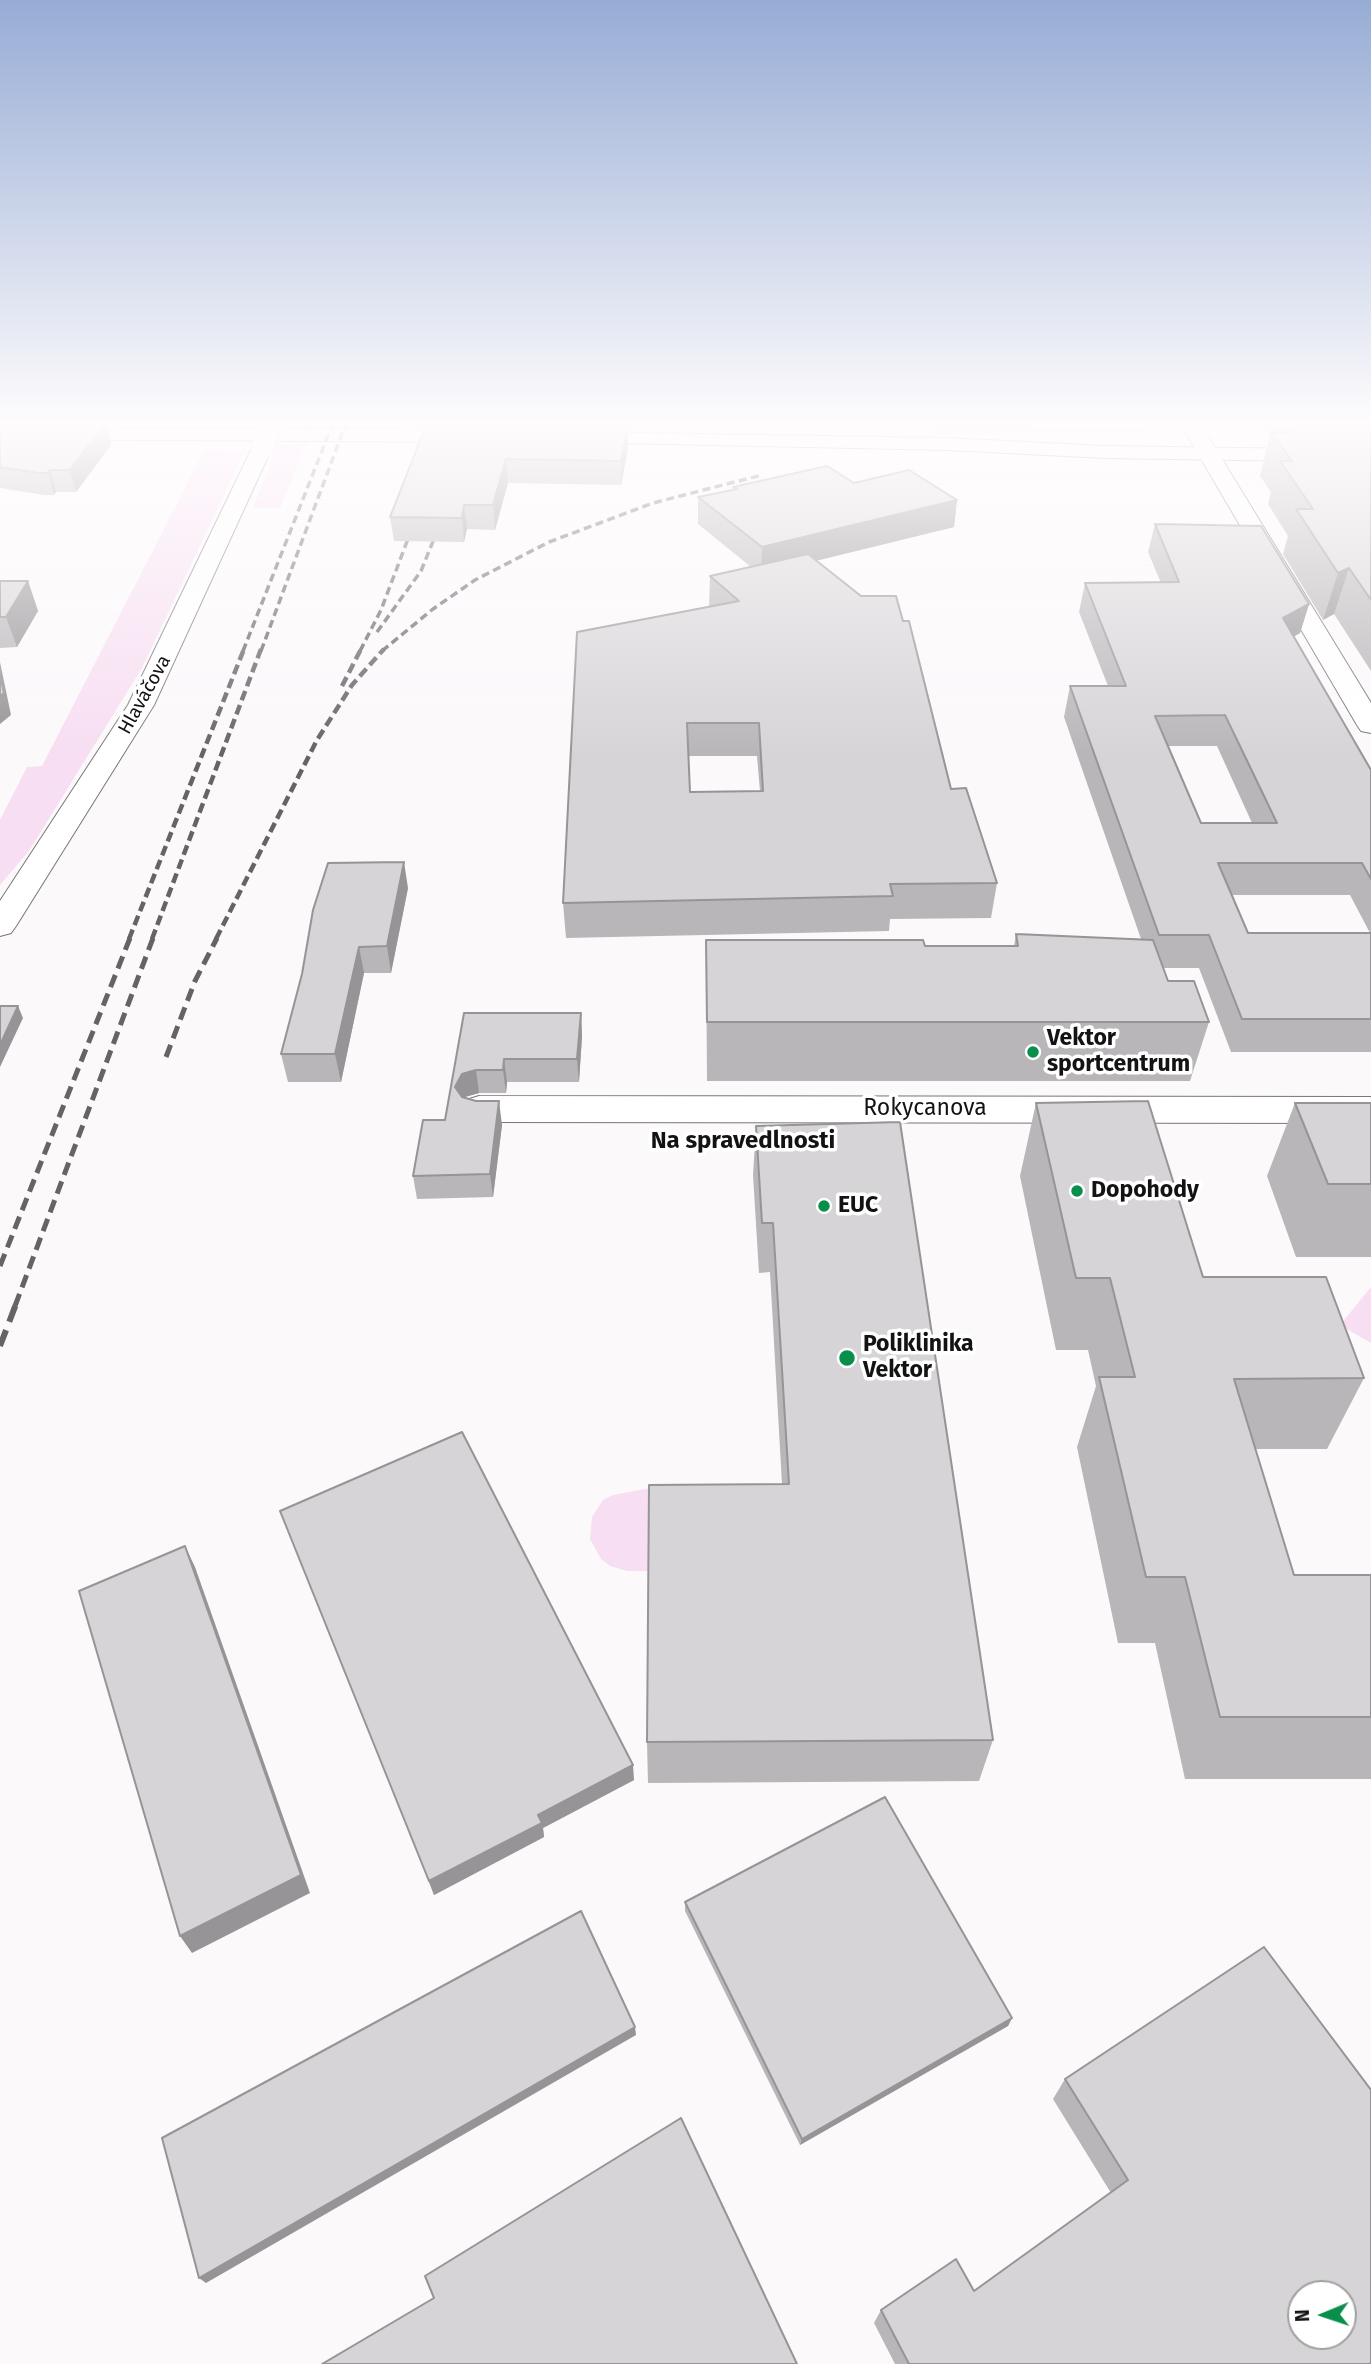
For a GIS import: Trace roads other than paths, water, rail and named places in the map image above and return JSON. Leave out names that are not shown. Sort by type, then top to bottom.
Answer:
[{"type":"street","name":"Hlaváčova","points":[[0,926],[141,705],[170,648],[215,533]]},
{"type":"street","points":[[1256,533],[1366,710]]},
{"type":"street","name":"Rokycanova","points":[[479,1109],[1371,1110]]},
{"type":"railway","points":[[243,651],[289,533]]},
{"type":"railway","points":[[261,651],[305,533]]},
{"type":"railway","points":[[360,651],[381,610],[410,533]]},
{"type":"railway","points":[[377,632],[421,571],[436,533]]},
{"type":"railway","points":[[383,650],[433,609],[475,580],[549,542],[572,533]]},
{"type":"railway","points":[[129,939],[244,649]]},
{"type":"railway","points":[[152,939],[261,649]]},
{"type":"railway","points":[[342,686],[361,649]]},
{"type":"railway","points":[[216,939],[317,740],[352,685],[383,650]]},
{"type":"railway","points":[[0,1266],[130,938]]},
{"type":"railway","points":[[15,1306],[153,938]]},
{"type":"railway","points":[[166,1057],[195,981],[217,938]]},
{"type":"railway","points":[[0,1346],[16,1304]]},
{"type":"place","name":"Vektor sportcentrum","points":[[1033,1052]]},
{"type":"place","name":"Dopohody","points":[[1077,1191]]},
{"type":"place","name":"EUC","points":[[824,1206]]},
{"type":"place","name":"Poliklinika Vektor","points":[[847,1358]]},
{"type":"district","name":"Na spravedlnosti","points":[[743,1141]]}]
